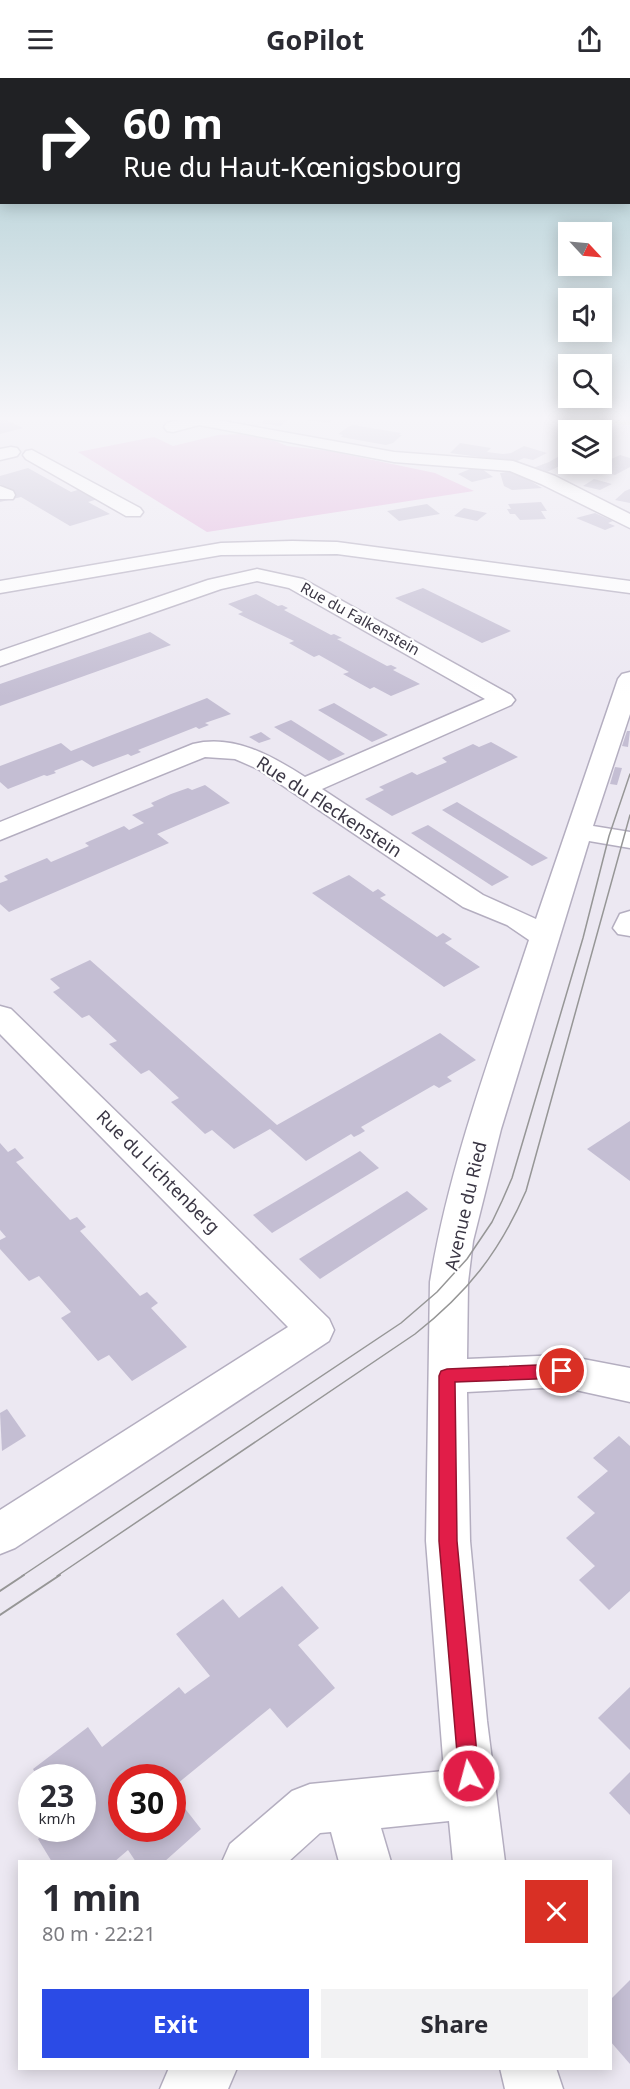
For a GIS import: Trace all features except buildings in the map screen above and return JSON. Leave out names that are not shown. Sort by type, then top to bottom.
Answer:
[{"type":"street","points":[[129,510],[133,512]]},
{"type":"street","points":[[606,510],[630,522]]},
{"type":"street","points":[[0,587],[221,549],[292,546],[337,548],[630,587]]},
{"type":"street","name":"Rue du Falkenstein","points":[[0,659],[215,584],[257,575],[296,583],[503,700],[302,788]]},
{"type":"street","name":"Avenue du Ried","points":[[479,1860],[448,1541],[449,1282],[455,1241],[484,1129],[578,831],[630,680]]},
{"type":"street","name":"Rue du Fleckenstein","points":[[0,831],[202,749],[240,752],[267,764],[473,901],[517,919],[545,938]]},
{"type":"street","points":[[578,831],[630,840]]},
{"type":"street","name":"Rue du Lichtenberg","points":[[0,1016],[315,1329],[0,1534]]},
{"type":"street","points":[[447,1376],[562,1371],[630,1384]]},
{"type":"street","points":[[250,1860],[310,1809],[471,1794]]},
{"type":"street","points":[[349,1805],[363,1860]]},
{"type":"street","points":[[189,2089],[207,2070]]},
{"type":"street","points":[[529,2070],[534,2089]]},
{"type":"shaded area","points":[[171,510],[351,510],[207,532]]},
{"type":"tram line","points":[[22,1576],[401,1323],[437,1292],[467,1259],[492,1222],[512,1178],[583,938],[609,836],[630,774]]},
{"type":"tram line","points":[[57,1576],[415,1334],[451,1303],[480,1270],[505,1234],[526,1191],[630,815]]},
{"type":"tram line","points":[[0,1591],[24,1575]]},
{"type":"tram line","points":[[0,1615],[60,1575]]},
{"type":"route","points":[[469,1776],[448,1541],[447,1376],[562,1371]]}]
